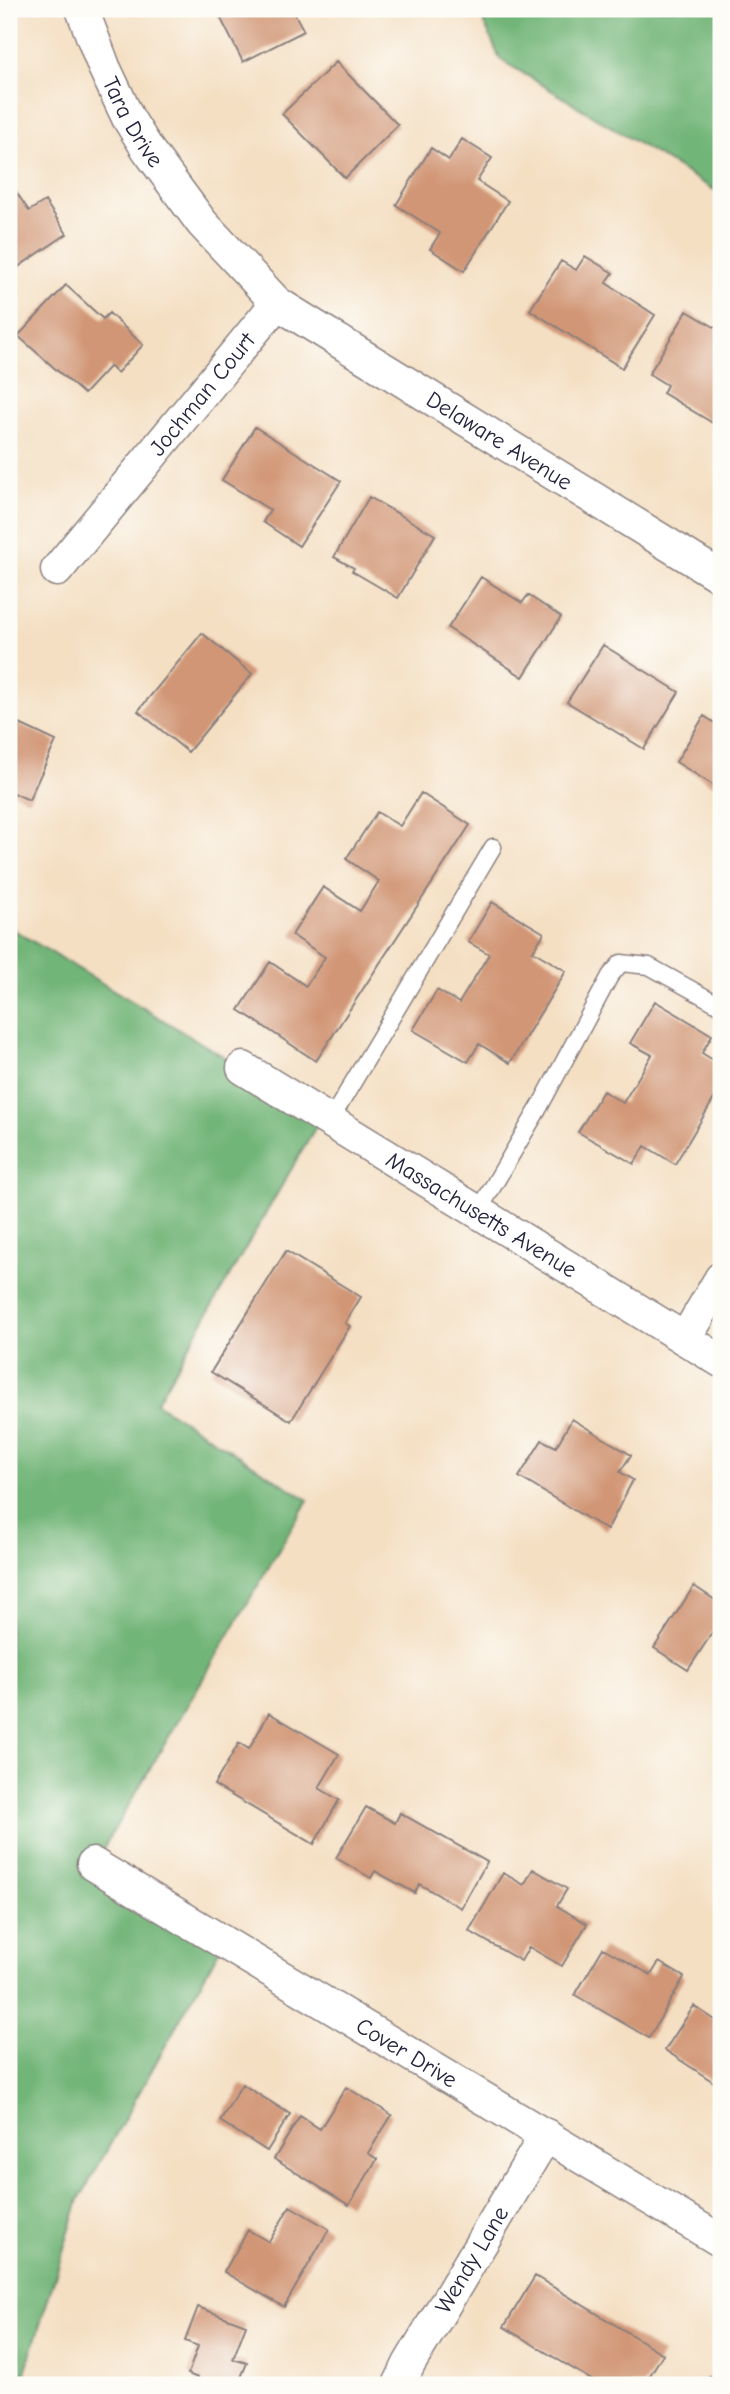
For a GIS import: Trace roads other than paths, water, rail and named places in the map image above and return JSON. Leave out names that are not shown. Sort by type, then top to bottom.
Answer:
[{"type":"street","name":"Tara Drive","points":[[82,9],[104,67],[128,118],[148,150],[202,223],[277,303]]},
{"type":"street","name":"Jochman Court","points":[[57,570],[277,303]]},
{"type":"street","name":"Delaware Avenue","points":[[277,303],[721,577]]},
{"type":"street","name":"Massachusetts Avenue","points":[[243,1068],[721,1361]]},
{"type":"street","points":[[685,1339],[721,1278]]},
{"type":"street","name":"Cover Drive","points":[[93,1864],[721,2241]]},
{"type":"street","name":"Wendy Lane","points":[[399,2385],[546,2135]]},
{"type":"lane","points":[[330,1121],[492,847]]},
{"type":"lane","points":[[478,1212],[540,1106],[610,976],[621,964],[649,967],[721,1006]]}]
